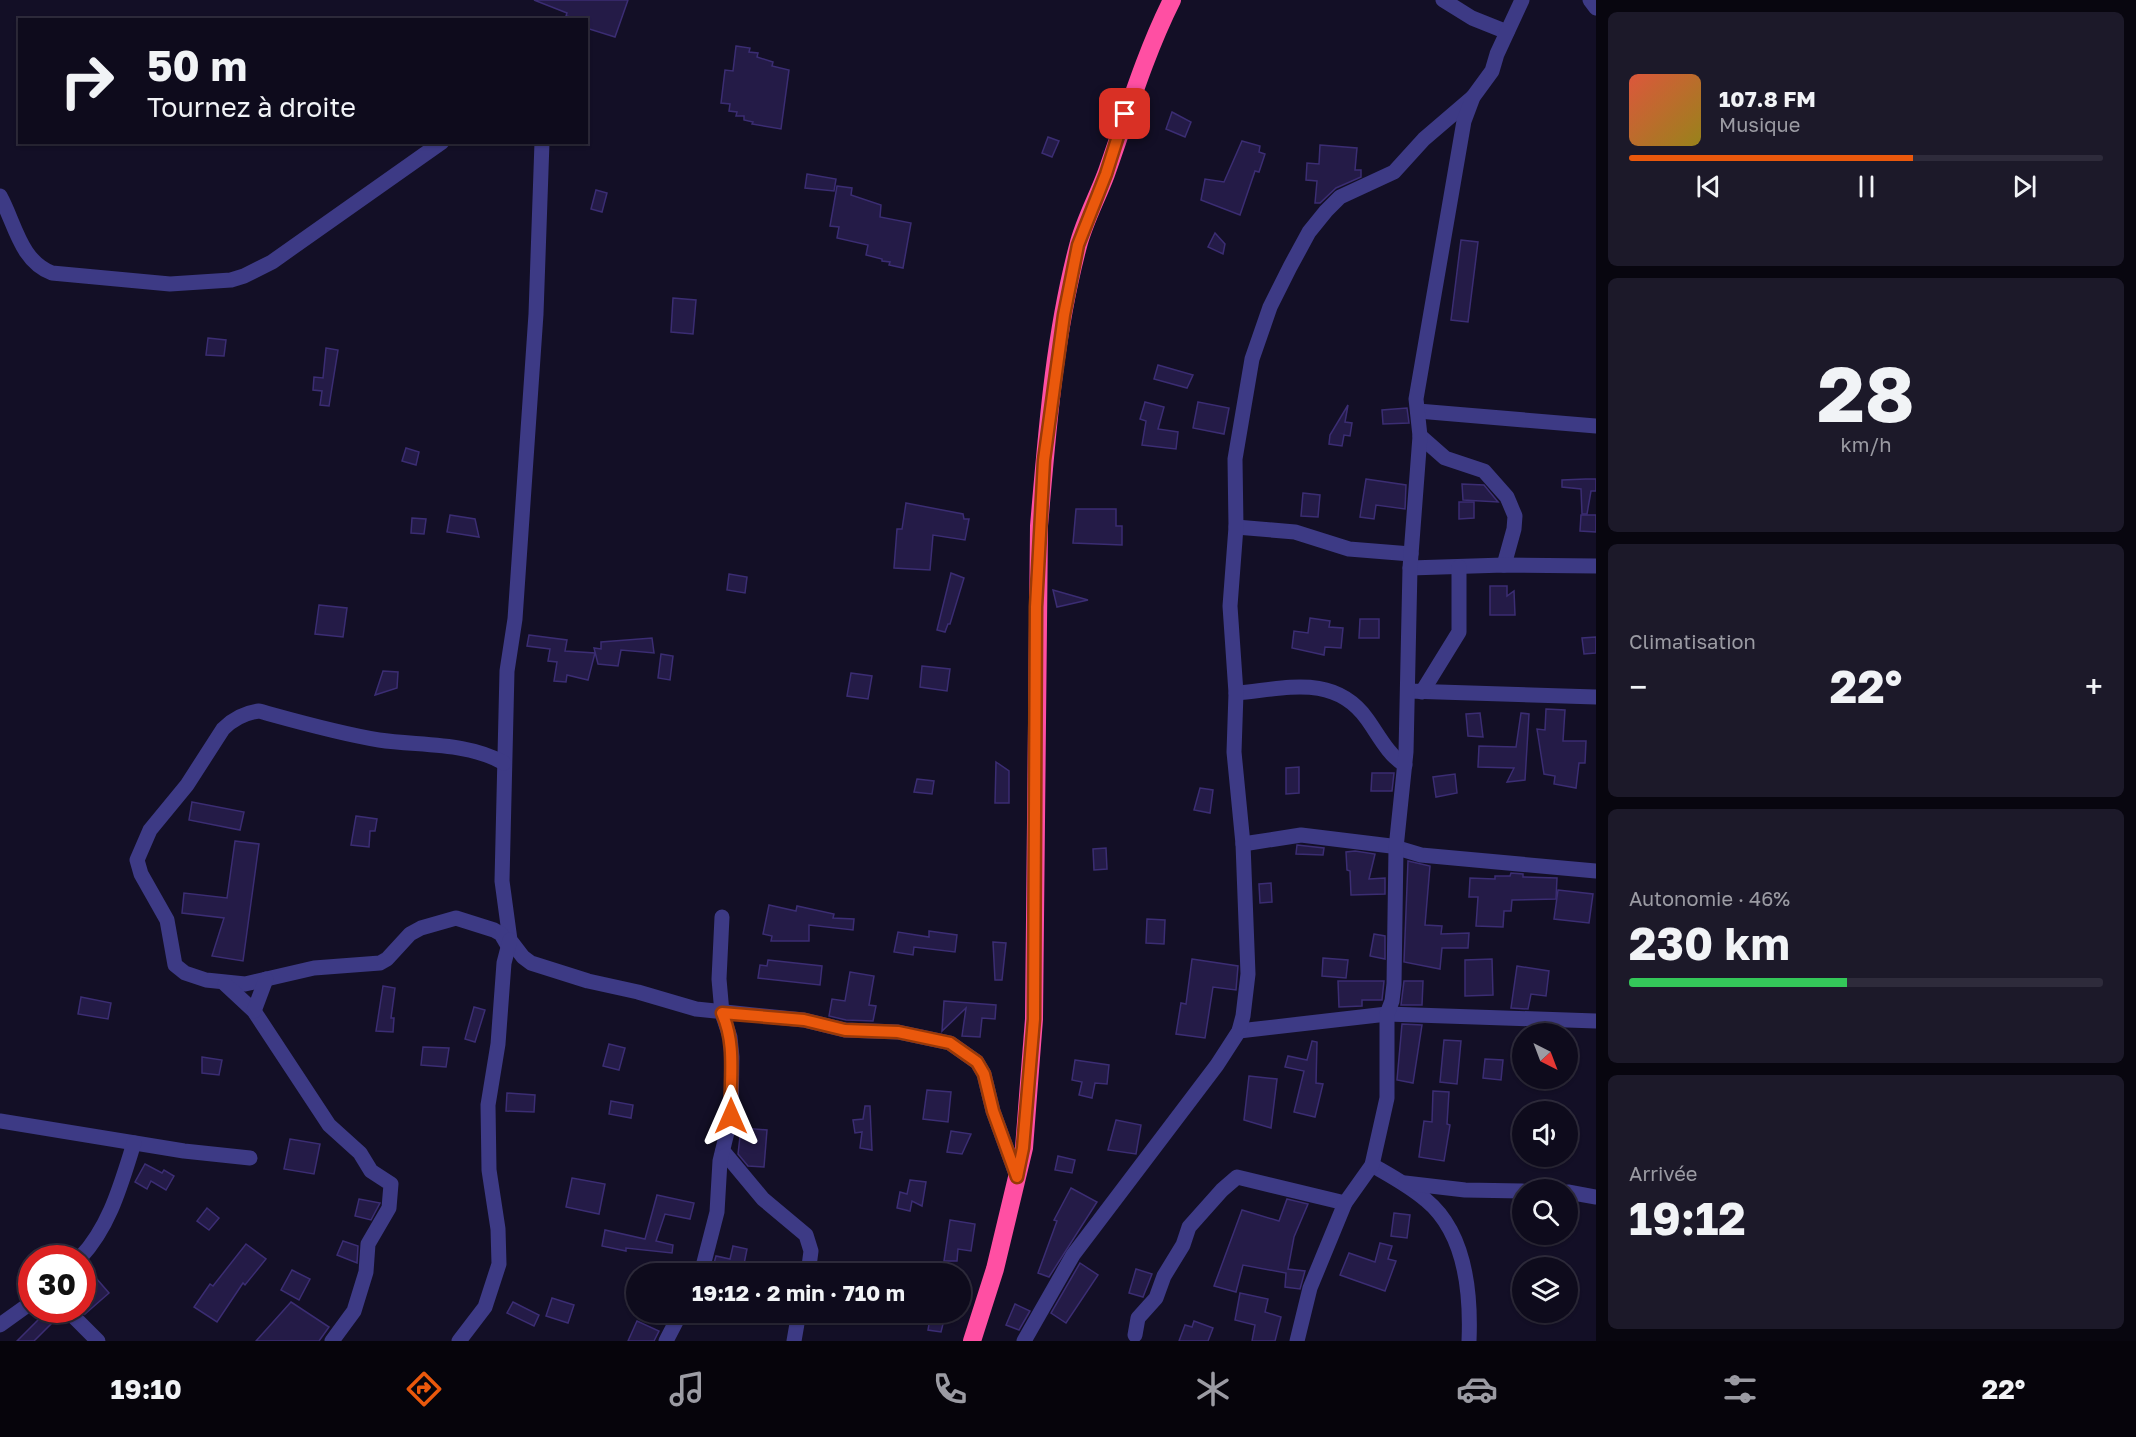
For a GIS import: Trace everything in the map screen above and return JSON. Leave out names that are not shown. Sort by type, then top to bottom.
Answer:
[{"type":"highway","points":[[972,1341],[995,1269],[1023,1148],[1034,1019],[1036,596],[1039,526],[1052,396],[1078,245],[1106,174],[1144,61],[1172,0]]},
{"type":"street","points":[[1443,0],[1453,8],[1507,32]]},
{"type":"street","points":[[1024,1341],[1073,1255],[1217,1065],[1239,1031],[1243,1016],[1248,974],[1243,844],[1234,752],[1236,693],[1230,627],[1236,527],[1235,459],[1252,359],[1270,307],[1310,232],[1340,197],[1394,172],[1424,140],[1473,97],[1492,71],[1522,0]]},
{"type":"street","points":[[1590,0],[1596,8]]},
{"type":"street","points":[[1298,1341],[1310,1288],[1345,1203],[1372,1165],[1387,1098],[1387,1014],[1392,1001],[1394,984],[1396,848],[1404,765],[1415,692],[1410,561],[1420,436],[1417,393],[1444,246],[1457,150],[1473,97]]},
{"type":"street","points":[[0,196],[24,249],[34,262],[51,273],[141,283],[231,280],[272,262],[438,144]]},
{"type":"street","points":[[459,1341],[485,1306],[499,1264],[498,1229],[489,1170],[488,1105],[498,1044],[508,943],[502,881],[507,671],[515,619],[536,314],[542,144]]},
{"type":"street","points":[[1418,411],[1596,426]]},
{"type":"street","points":[[1420,436],[1445,458],[1484,471],[1507,497],[1515,516],[1514,529],[1504,565]]},
{"type":"street","points":[[1236,527],[1295,532],[1349,549],[1410,561],[1459,567],[1596,566]]},
{"type":"street","points":[[1415,692],[1459,632],[1459,567]]},
{"type":"street","points":[[1236,693],[1303,687],[1322,688],[1341,693],[1358,706],[1390,751],[1404,765]]},
{"type":"street","points":[[1415,692],[1596,697]]},
{"type":"street","points":[[504,763],[482,752],[317,729],[259,711],[231,721],[216,738],[187,785],[150,830],[137,860],[141,874],[167,920],[175,965],[185,973],[225,984],[245,984],[314,968],[380,963],[387,959],[410,934],[421,928],[456,918],[501,934],[531,963],[588,981],[722,1013],[804,1020],[845,1030],[898,1032],[950,1043],[977,1062],[984,1074],[993,1111],[1017,1177]]},
{"type":"street","points":[[1243,844],[1301,836],[1396,848],[1421,855],[1596,871]]},
{"type":"street","points":[[704,1263],[717,1212],[717,1191],[731,1116],[730,1037],[722,1013],[719,979],[722,916]]},
{"type":"street","points":[[254,1011],[266,979]]},
{"type":"street","points":[[225,984],[254,1011],[329,1125],[360,1153],[370,1172],[391,1184],[389,1208],[368,1244],[366,1272],[354,1311],[332,1341]]},
{"type":"street","points":[[1239,1031],[1387,1014],[1596,1022]]},
{"type":"street","points":[[0,1121],[134,1143],[250,1158]]},
{"type":"street","points":[[90,1245],[112,1211],[134,1143]]},
{"type":"street","points":[[723,1151],[763,1199],[806,1235],[811,1251],[809,1263]]},
{"type":"street","points":[[1372,1165],[1427,1201],[1442,1216],[1468,1281],[1469,1341]]},
{"type":"street","points":[[1135,1335],[1138,1318],[1156,1298],[1164,1276],[1184,1245],[1189,1227],[1222,1190],[1237,1178],[1345,1203]]},
{"type":"street","points":[[1402,1183],[1465,1190],[1512,1191]]},
{"type":"street","points":[[1578,1194],[1596,1197]]},
{"type":"street","points":[[0,1325],[18,1312]]},
{"type":"street","points":[[80,1323],[98,1341]]},
{"type":"street","points":[[666,1341],[675,1323]]},
{"type":"street","points":[[794,1341],[797,1323]]},
{"type":"building","points":[[534,0],[628,0],[615,37],[588,29],[588,18],[566,16],[567,13]]},
{"type":"building","points":[[736,46],[750,48],[749,52],[758,53],[757,57],[773,62],[772,66],[789,70],[781,129],[752,124],[753,122],[744,120],[744,116],[736,116],[737,112],[729,111],[730,104],[721,103],[725,70],[733,71]]},
{"type":"building","points":[[1172,112],[1191,122],[1185,137],[1166,129]]},
{"type":"building","points":[[1048,137],[1059,141],[1052,157],[1042,153]]},
{"type":"building","points":[[1242,141],[1260,146],[1259,152],[1265,154],[1259,172],[1255,171],[1240,215],[1201,200],[1205,179],[1224,182]]},
{"type":"building","points":[[1320,145],[1357,148],[1355,170],[1361,170],[1361,177],[1336,188],[1320,203],[1315,203],[1317,181],[1306,180],[1307,163],[1319,164]]},
{"type":"building","points":[[807,174],[836,179],[834,191],[805,188]]},
{"type":"building","points":[[837,186],[852,188],[851,195],[881,205],[880,217],[911,223],[903,268],[889,265],[890,262],[866,255],[868,245],[837,238],[839,227],[830,226]]},
{"type":"building","points":[[596,190],[607,193],[602,212],[591,209]]},
{"type":"building","points":[[1215,233],[1225,244],[1223,254],[1208,247]]},
{"type":"building","points":[[1461,240],[1478,242],[1468,322],[1451,320]]},
{"type":"building","points":[[673,298],[696,300],[693,334],[671,332]]},
{"type":"building","points":[[208,338],[226,340],[224,356],[206,355]]},
{"type":"building","points":[[326,348],[338,350],[329,406],[320,405],[322,391],[313,390],[314,377],[323,378]]},
{"type":"building","points":[[1158,365],[1193,375],[1187,388],[1154,379]]},
{"type":"building","points":[[1145,402],[1164,407],[1158,429],[1178,432],[1176,449],[1142,445],[1146,421],[1140,419]]},
{"type":"building","points":[[1198,402],[1229,408],[1224,434],[1193,428]]},
{"type":"building","points":[[1348,405],[1345,422],[1352,423],[1350,436],[1344,435],[1342,446],[1329,444],[1330,435]]},
{"type":"building","points":[[1407,408],[1409,423],[1383,424],[1382,410]]},
{"type":"building","points":[[406,448],[419,452],[416,465],[402,461]]},
{"type":"building","points":[[1366,479],[1406,485],[1405,509],[1376,505],[1374,519],[1360,517]]},
{"type":"building","points":[[1596,479],[1596,491],[1591,491],[1587,514],[1582,514],[1581,489],[1562,487],[1562,480]]},
{"type":"building","points":[[1462,484],[1484,485],[1498,502],[1463,500]]},
{"type":"building","points":[[1303,493],[1320,495],[1318,517],[1301,516]]},
{"type":"building","points":[[1459,502],[1474,502],[1474,518],[1459,519]]},
{"type":"building","points":[[906,503],[963,514],[964,519],[969,519],[965,540],[933,535],[930,570],[894,568],[897,529],[902,529]]},
{"type":"building","points":[[1076,509],[1116,509],[1116,526],[1122,526],[1122,545],[1073,543]]},
{"type":"building","points":[[450,515],[475,519],[479,537],[447,532]]},
{"type":"building","points":[[1581,515],[1596,515],[1596,532],[1580,531]]},
{"type":"building","points":[[412,518],[426,519],[424,534],[411,533]]},
{"type":"building","points":[[951,573],[964,578],[950,624],[945,632],[937,630]]},
{"type":"building","points":[[729,574],[747,577],[745,593],[727,590]]},
{"type":"building","points":[[1490,586],[1507,586],[1507,596],[1514,591],[1515,615],[1490,615]]},
{"type":"building","points":[[1053,590],[1088,600],[1057,607]]},
{"type":"building","points":[[319,605],[347,608],[343,637],[315,634]]},
{"type":"building","points":[[1310,618],[1330,621],[1329,627],[1343,628],[1341,648],[1325,647],[1324,655],[1292,648],[1294,631],[1308,633]]},
{"type":"building","points":[[1360,619],[1379,619],[1379,638],[1359,638]]},
{"type":"building","points":[[529,635],[567,640],[565,651],[595,653],[588,680],[567,675],[566,682],[554,681],[557,662],[548,661],[550,649],[527,646]]},
{"type":"building","points":[[1596,637],[1596,653],[1584,654],[1582,638]]},
{"type":"building","points":[[652,638],[654,653],[621,650],[618,666],[598,664],[594,648],[601,649],[601,642]]},
{"type":"building","points":[[661,654],[673,656],[670,680],[658,678]]},
{"type":"building","points":[[922,666],[950,669],[947,691],[920,687]]},
{"type":"building","points":[[383,671],[398,672],[397,688],[375,695]]},
{"type":"building","points":[[851,673],[872,676],[868,699],[847,696]]},
{"type":"building","points":[[1546,709],[1565,710],[1563,741],[1586,741],[1585,763],[1579,763],[1576,788],[1554,784],[1555,776],[1544,774],[1537,729],[1545,730]]},
{"type":"building","points":[[1480,713],[1483,737],[1468,736],[1466,714]]},
{"type":"building","points":[[1521,713],[1529,714],[1525,780],[1507,782],[1514,768],[1478,767],[1479,746],[1516,747]]},
{"type":"building","points":[[996,762],[1009,771],[1009,803],[995,803]]},
{"type":"building","points":[[1299,767],[1299,793],[1286,794],[1286,768]]},
{"type":"building","points":[[1372,773],[1394,773],[1392,791],[1371,791]]},
{"type":"building","points":[[1455,774],[1457,793],[1436,797],[1433,777]]},
{"type":"building","points":[[917,779],[934,781],[932,794],[914,792]]},
{"type":"building","points":[[1200,788],[1213,790],[1210,813],[1194,810]]},
{"type":"building","points":[[192,802],[244,812],[240,830],[189,820]]},
{"type":"building","points":[[356,816],[377,819],[375,831],[370,831],[369,847],[351,845]]},
{"type":"building","points":[[235,841],[259,844],[243,961],[212,956],[224,918],[182,913],[184,893],[227,898]]},
{"type":"building","points":[[1297,845],[1324,848],[1323,855],[1296,854]]},
{"type":"building","points":[[1106,848],[1107,869],[1094,870],[1093,849]]},
{"type":"building","points":[[1346,852],[1375,854],[1369,879],[1385,878],[1385,894],[1351,895]]},
{"type":"building","points":[[1408,861],[1430,866],[1425,925],[1442,926],[1441,934],[1469,933],[1468,948],[1442,948],[1440,969],[1404,962]]},
{"type":"building","points":[[1511,873],[1523,874],[1523,877],[1557,878],[1556,899],[1512,900],[1511,911],[1504,911],[1503,927],[1476,926],[1478,897],[1469,897],[1470,878],[1495,879],[1495,876],[1510,876]]},
{"type":"building","points":[[1271,883],[1272,902],[1260,903],[1259,884]]},
{"type":"building","points":[[1558,890],[1593,894],[1589,923],[1554,919]]},
{"type":"building","points":[[769,905],[796,911],[797,906],[834,914],[833,918],[854,919],[853,930],[809,925],[809,941],[771,941],[772,936],[763,934]]},
{"type":"building","points":[[1147,919],[1165,920],[1164,944],[1146,943]]},
{"type":"building","points":[[929,931],[957,935],[955,952],[914,947],[913,955],[894,952],[898,932],[929,937]]},
{"type":"building","points":[[1374,934],[1385,936],[1385,959],[1370,956]]},
{"type":"building","points":[[993,942],[1006,943],[1002,980],[995,980]]},
{"type":"building","points":[[1323,958],[1348,960],[1346,978],[1322,976]]},
{"type":"building","points":[[1192,959],[1238,966],[1236,990],[1213,987],[1205,1038],[1176,1034],[1181,1003],[1186,1004]]},
{"type":"building","points":[[1492,959],[1493,995],[1465,996],[1465,960]]},
{"type":"building","points":[[768,960],[822,966],[820,985],[758,978],[760,965],[767,966]]},
{"type":"building","points":[[1517,966],[1549,971],[1546,996],[1531,994],[1528,1009],[1511,1008]]},
{"type":"building","points":[[850,972],[874,976],[869,1005],[876,1006],[873,1021],[846,1020],[829,1016],[832,999],[845,1001]]},
{"type":"building","points":[[1338,981],[1384,981],[1382,1000],[1362,1000],[1362,1006],[1339,1007]]},
{"type":"building","points":[[1404,981],[1423,981],[1422,1005],[1401,1005]]},
{"type":"building","points":[[383,986],[395,988],[391,1018],[394,1018],[393,1032],[376,1031]]},
{"type":"building","points":[[81,997],[111,1003],[108,1019],[78,1014]]},
{"type":"building","points":[[944,1001],[996,1005],[995,1019],[982,1018],[980,1037],[962,1036],[966,1008],[942,1031]]},
{"type":"building","points":[[474,1007],[485,1010],[475,1042],[465,1039]]},
{"type":"building","points":[[1402,1024],[1422,1025],[1413,1083],[1397,1080]]},
{"type":"building","points":[[1444,1040],[1461,1041],[1457,1084],[1440,1082]]},
{"type":"building","points":[[1312,1041],[1317,1042],[1316,1083],[1323,1084],[1315,1117],[1294,1112],[1304,1071],[1285,1067],[1288,1056],[1307,1060]]},
{"type":"building","points":[[609,1044],[625,1048],[619,1070],[603,1066]]},
{"type":"building","points":[[423,1047],[449,1048],[446,1067],[421,1065]]},
{"type":"building","points":[[202,1057],[222,1060],[219,1075],[202,1073]]},
{"type":"building","points":[[1485,1059],[1503,1060],[1501,1080],[1483,1078]]},
{"type":"building","points":[[1075,1060],[1109,1065],[1107,1084],[1095,1083],[1092,1098],[1079,1095],[1082,1082],[1072,1080]]},
{"type":"building","points":[[1249,1076],[1277,1079],[1271,1128],[1244,1120]]},
{"type":"building","points":[[927,1090],[951,1092],[948,1122],[923,1119]]},
{"type":"building","points":[[1433,1091],[1449,1092],[1447,1124],[1450,1125],[1444,1161],[1419,1157],[1424,1121],[1432,1122]]},
{"type":"building","points":[[507,1093],[535,1095],[534,1112],[506,1111]]},
{"type":"building","points":[[611,1101],[633,1105],[631,1118],[609,1114]]},
{"type":"building","points":[[865,1106],[870,1106],[872,1150],[860,1148],[862,1132],[855,1133],[853,1120],[863,1119]]},
{"type":"building","points":[[1116,1120],[1141,1125],[1136,1154],[1108,1150]]},
{"type":"building","points":[[741,1128],[767,1130],[764,1167],[748,1166],[738,1154]]},
{"type":"building","points":[[951,1131],[971,1134],[962,1154],[947,1152]]},
{"type":"building","points":[[290,1139],[320,1144],[314,1174],[284,1169]]},
{"type":"building","points":[[1058,1156],[1075,1160],[1072,1173],[1055,1170]]},
{"type":"building","points":[[145,1164],[162,1173],[164,1170],[174,1176],[166,1190],[151,1181],[147,1189],[135,1182]]},
{"type":"building","points":[[572,1178],[605,1184],[599,1214],[566,1207]]},
{"type":"building","points":[[910,1180],[926,1182],[922,1206],[912,1201],[910,1211],[897,1208],[900,1192],[907,1194]]},
{"type":"building","points":[[1071,1188],[1097,1202],[1049,1277],[1038,1273],[1057,1221],[1054,1220]]},
{"type":"building","points":[[657,1195],[694,1203],[690,1219],[665,1214],[656,1241],[673,1245],[672,1253],[626,1248],[626,1251],[602,1246],[605,1230],[645,1239]]},
{"type":"building","points":[[359,1199],[380,1203],[371,1220],[355,1216]]},
{"type":"building","points":[[1287,1199],[1308,1204],[1294,1237],[1288,1269],[1305,1271],[1300,1289],[1285,1287],[1286,1273],[1243,1265],[1236,1292],[1214,1286],[1242,1210],[1279,1221]]},
{"type":"building","points":[[207,1208],[219,1218],[209,1230],[197,1221]]},
{"type":"building","points":[[1394,1213],[1410,1215],[1407,1238],[1391,1236]]},
{"type":"building","points":[[950,1220],[975,1224],[971,1251],[958,1249],[957,1261],[944,1261]]},
{"type":"building","points":[[343,1241],[358,1246],[357,1263],[337,1255]]},
{"type":"building","points":[[1380,1243],[1392,1246],[1388,1259],[1396,1261],[1385,1291],[1340,1275],[1349,1253],[1375,1262]]},
{"type":"building","points":[[246,1244],[266,1259],[245,1285],[243,1283],[217,1322],[194,1307],[210,1284],[213,1286]]},
{"type":"building","points":[[733,1246],[747,1249],[744,1263],[714,1263],[716,1256],[730,1259]]},
{"type":"building","points":[[1080,1263],[1098,1275],[1066,1323],[1051,1313]]},
{"type":"building","points":[[1136,1269],[1152,1274],[1143,1297],[1129,1293]]},
{"type":"building","points":[[292,1270],[310,1279],[299,1300],[281,1290]]},
{"type":"building","points":[[96,1278],[109,1293],[96,1304]]},
{"type":"building","points":[[1240,1293],[1268,1299],[1265,1312],[1281,1317],[1275,1341],[1252,1341],[1255,1325],[1235,1320]]},
{"type":"building","points":[[552,1298],[574,1305],[568,1323],[546,1316]]},
{"type":"building","points":[[291,1302],[329,1327],[319,1341],[256,1341]]},
{"type":"building","points":[[513,1302],[539,1315],[534,1326],[507,1313]]},
{"type":"building","points":[[1015,1304],[1030,1311],[1019,1330],[1006,1325]]},
{"type":"building","points":[[1194,1321],[1213,1328],[1208,1341],[1179,1341],[1185,1325],[1192,1327]]},
{"type":"building","points":[[35,1323],[52,1323],[34,1341],[17,1341]]},
{"type":"building","points":[[636,1323],[659,1331],[654,1341],[628,1341]]},
{"type":"building","points":[[929,1323],[943,1323],[941,1332],[928,1330]]},
{"type":"route","points":[[731,1116],[732,1057],[730,1037],[722,1013],[804,1020],[845,1030],[898,1032],[925,1037],[950,1043],[977,1062],[984,1074],[993,1111],[1017,1177],[1023,1148],[1034,1019],[1036,607],[1044,460],[1064,315],[1078,245],[1106,174],[1125,114]]}]
